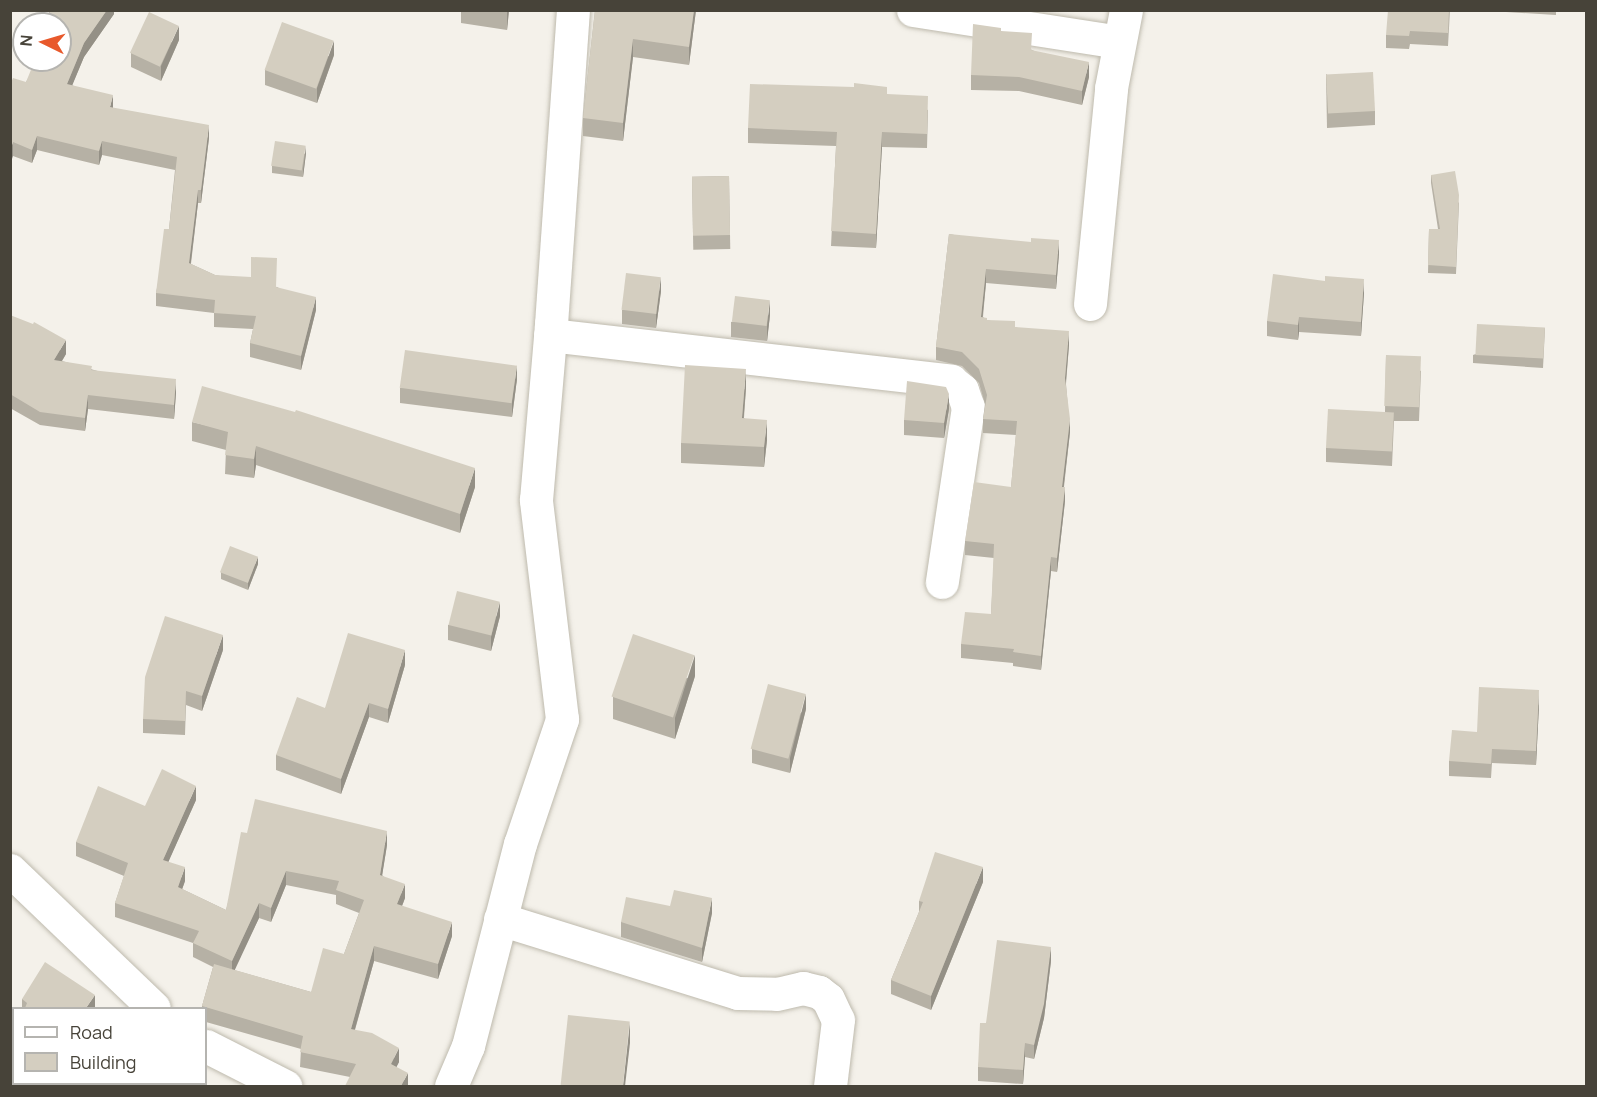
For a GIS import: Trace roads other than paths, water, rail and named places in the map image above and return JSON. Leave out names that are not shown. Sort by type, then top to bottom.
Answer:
[{"type":"street","points":[[451,1086],[468,1046],[520,844],[562,719],[536,500],[573,10]]},
{"type":"street","points":[[913,10],[1123,26],[1105,146],[1090,304]]},
{"type":"street","points":[[550,335],[951,381],[962,390],[968,407],[942,582]]},
{"type":"street","points":[[10,870],[153,1007]]},
{"type":"street","points":[[500,919],[738,993],[777,994],[803,988],[819,992],[828,999],[838,1020],[830,1086]]},
{"type":"street","points":[[207,1047],[285,1086]]}]
